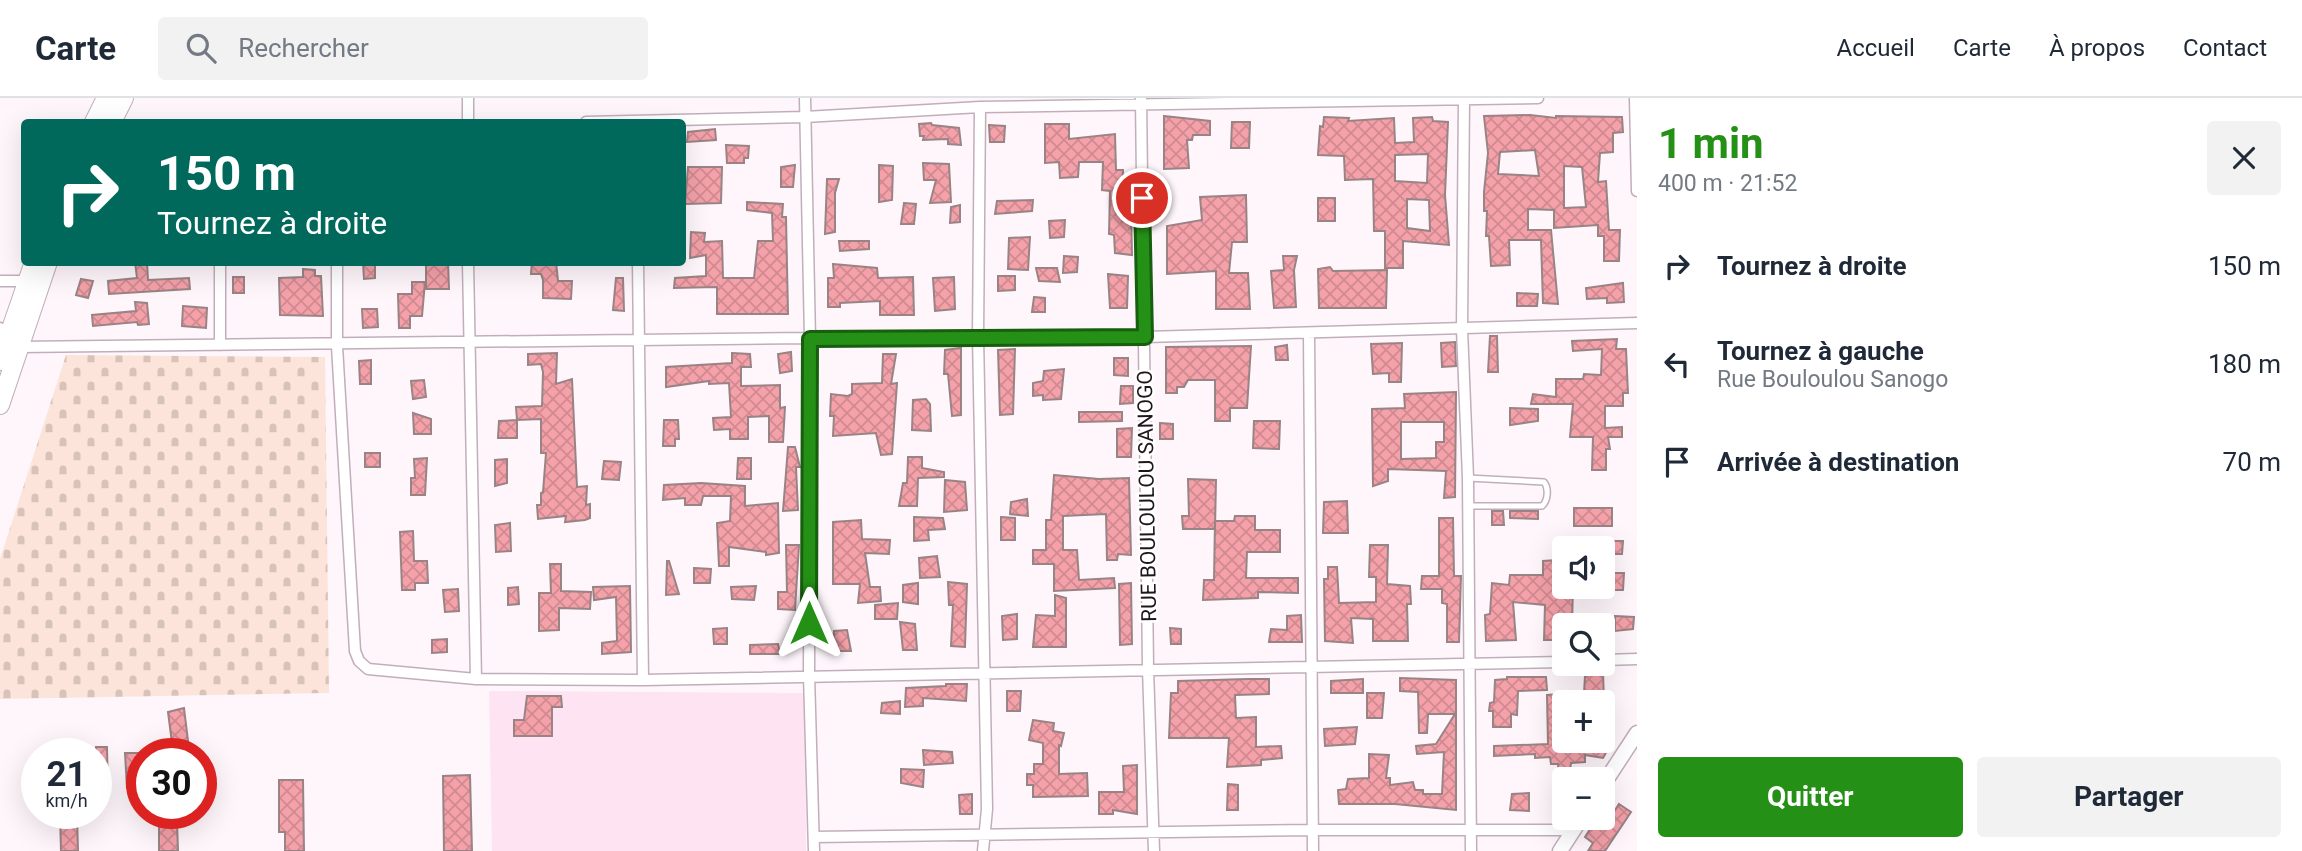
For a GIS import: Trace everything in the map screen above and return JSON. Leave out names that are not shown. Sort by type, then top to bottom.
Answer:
[{"type":"main road","points":[[96,119],[106,98]]},
{"type":"main road","points":[[114,119],[124,98]]},
{"type":"main road","points":[[34,266],[34,281]]},
{"type":"main road","points":[[0,361],[34,281],[45,266]]},
{"type":"main road","points":[[0,405],[9,338]]},
{"type":"street","points":[[468,98],[468,119]]},
{"type":"street","points":[[805,98],[810,339],[809,675],[814,851]]},
{"type":"street","points":[[686,120],[1141,102],[1538,98]]},
{"type":"street","points":[[1635,98],[1637,191]]},
{"type":"street","points":[[1464,99],[1462,329],[1468,478],[1471,851]]},
{"type":"street","name":"RUE BOULOULOU SANOGO","points":[[1141,102],[1148,668],[1154,851]]},
{"type":"street","points":[[980,107],[978,336],[985,674],[983,851]]},
{"type":"street","points":[[220,266],[220,345]]},
{"type":"street","points":[[337,266],[337,345],[355,644],[359,661],[368,669],[477,679],[643,680],[985,674],[1148,668],[1552,662]]},
{"type":"street","points":[[468,266],[477,679]]},
{"type":"street","points":[[638,266],[643,680]]},
{"type":"street","points":[[0,281],[34,281]]},
{"type":"street","points":[[9,338],[220,345],[337,345],[640,339],[1145,337],[1637,323]]},
{"type":"street","points":[[1309,333],[1313,851]]},
{"type":"street","points":[[1615,660],[1637,659]]},
{"type":"street","points":[[1615,767],[1637,733]]},
{"type":"street","points":[[814,837],[1552,825]]},
{"type":"street","points":[[1560,851],[1574,830]]},
{"type":"lane","points":[[1468,478],[1544,482],[1547,485],[1546,500],[1542,506],[1468,506]]},
{"type":"shaded area","points":[[489,691],[805,693],[806,851],[492,851]]},
{"type":"green space","points":[[66,355],[325,357],[329,693],[0,699],[0,559]]},
{"type":"building","points":[[1164,116],[1210,121],[1210,135],[1193,135],[1192,140],[1187,140],[1189,168],[1164,169]]},
{"type":"building","points":[[1484,116],[1622,117],[1623,132],[1613,133],[1613,152],[1600,153],[1598,182],[1606,181],[1609,230],[1620,230],[1619,261],[1604,261],[1604,236],[1598,236],[1598,225],[1554,228],[1554,210],[1528,209],[1528,230],[1551,230],[1558,304],[1543,303],[1541,240],[1509,240],[1510,265],[1491,266],[1489,236],[1486,236],[1487,211],[1484,211],[1488,153]],"holes":[[[1535,150],[1539,176],[1498,174],[1500,152]],[[1564,166],[1582,167],[1586,207],[1564,208]]]},
{"type":"building","points":[[1324,117],[1349,118],[1348,121],[1394,118],[1395,143],[1414,142],[1413,118],[1432,117],[1433,121],[1448,122],[1445,195],[1449,245],[1403,241],[1403,268],[1385,268],[1385,231],[1374,231],[1373,179],[1345,180],[1344,156],[1318,155],[1320,126],[1323,127]],"holes":[[[1428,154],[1427,183],[1395,181],[1395,155]],[[1407,199],[1429,200],[1430,231],[1407,228]]]},
{"type":"building","points":[[1232,122],[1250,122],[1249,148],[1231,148]]},
{"type":"building","points":[[931,123],[959,128],[961,145],[948,144],[948,139],[923,140],[919,124]]},
{"type":"building","points":[[1045,124],[1069,124],[1069,139],[1115,134],[1116,170],[1123,170],[1122,204],[1131,205],[1132,255],[1115,253],[1114,235],[1109,234],[1110,191],[1102,190],[1103,162],[1079,162],[1078,177],[1060,178],[1059,162],[1045,163]]},
{"type":"building","points":[[989,125],[1005,126],[1004,142],[990,142]]},
{"type":"building","points":[[715,129],[716,140],[687,142],[688,132]]},
{"type":"building","points":[[726,145],[749,146],[748,158],[744,158],[744,163],[727,163]]},
{"type":"building","points":[[923,163],[949,164],[951,202],[930,203],[936,180],[924,180]]},
{"type":"building","points":[[795,165],[793,187],[781,187],[781,167]]},
{"type":"building","points":[[879,165],[893,166],[892,200],[879,202]]},
{"type":"building","points":[[688,167],[722,167],[721,203],[686,204]]},
{"type":"building","points":[[827,179],[839,179],[835,193],[835,232],[825,234]]},
{"type":"building","points":[[1246,195],[1247,242],[1232,242],[1229,273],[1248,273],[1250,309],[1216,309],[1216,271],[1167,274],[1167,226],[1202,220],[1200,197]]},
{"type":"building","points":[[1318,198],[1335,198],[1335,221],[1318,221]]},
{"type":"building","points":[[1033,200],[1032,211],[995,214],[997,201]]},
{"type":"building","points":[[747,202],[783,204],[782,217],[786,217],[788,314],[717,314],[717,287],[674,288],[675,278],[706,276],[706,255],[690,258],[691,232],[705,233],[704,242],[722,241],[723,278],[754,278],[758,241],[773,241],[772,213],[747,210]]},
{"type":"building","points":[[904,203],[916,204],[914,224],[901,224]]},
{"type":"building","points":[[960,205],[960,222],[950,223],[951,207]]},
{"type":"building","points":[[1065,220],[1064,237],[1050,238],[1049,221]]},
{"type":"building","points":[[1030,237],[1028,270],[1008,269],[1009,238]]},
{"type":"building","points":[[839,241],[869,241],[869,249],[840,251]]},
{"type":"building","points":[[1064,256],[1078,257],[1077,272],[1063,273]]},
{"type":"building","points":[[1283,256],[1297,256],[1294,270],[1296,307],[1274,308],[1271,271],[1284,270]]},
{"type":"building","points":[[833,264],[877,268],[878,278],[913,277],[914,315],[880,315],[880,301],[840,303],[840,307],[828,307],[828,278],[834,278]]},
{"type":"building","points":[[136,266],[147,266],[148,280],[189,278],[190,289],[109,294],[108,281],[137,278]]},
{"type":"building","points":[[363,266],[375,266],[375,278],[364,279]]},
{"type":"building","points":[[426,266],[448,266],[449,289],[426,289]]},
{"type":"building","points":[[532,266],[556,266],[558,281],[572,281],[571,299],[543,298],[541,274],[531,274]]},
{"type":"building","points":[[1330,267],[1333,271],[1387,270],[1386,308],[1319,308],[1318,269]]},
{"type":"building","points":[[1036,268],[1057,268],[1060,282],[1039,281]]},
{"type":"building","points":[[303,269],[315,270],[315,276],[321,276],[323,316],[280,315],[279,278],[303,277]]},
{"type":"building","points":[[1108,274],[1128,276],[1127,308],[1110,308]]},
{"type":"building","points":[[998,276],[1015,276],[1015,290],[998,291]]},
{"type":"building","points":[[233,277],[244,277],[244,293],[233,293]]},
{"type":"building","points":[[954,277],[955,309],[935,311],[933,278]]},
{"type":"building","points":[[616,278],[623,278],[624,311],[613,310]]},
{"type":"building","points":[[81,279],[93,281],[88,298],[76,295]]},
{"type":"building","points":[[412,282],[425,282],[422,316],[410,316],[410,328],[399,328],[398,294],[412,294]]},
{"type":"building","points":[[1623,283],[1624,302],[1607,303],[1607,298],[1587,299],[1586,288]]},
{"type":"building","points":[[1517,293],[1538,294],[1537,306],[1517,306]]},
{"type":"building","points":[[1034,297],[1045,298],[1045,312],[1032,312]]},
{"type":"building","points":[[135,302],[147,303],[149,324],[138,325],[137,322],[93,326],[92,315],[136,311]]},
{"type":"building","points":[[183,306],[207,308],[206,328],[182,326]]},
{"type":"building","points":[[362,309],[377,309],[378,327],[363,328]]},
{"type":"building","points":[[1490,336],[1497,336],[1498,372],[1488,372]]},
{"type":"building","points":[[1617,339],[1616,349],[1626,349],[1628,393],[1623,393],[1623,406],[1605,406],[1605,428],[1622,427],[1622,437],[1608,437],[1610,449],[1606,449],[1606,470],[1592,470],[1593,437],[1570,437],[1573,404],[1531,404],[1533,394],[1556,397],[1556,379],[1583,379],[1584,374],[1601,375],[1602,349],[1573,351],[1572,341]]},
{"type":"building","points":[[1455,342],[1456,366],[1442,367],[1441,343]]},
{"type":"building","points":[[1402,343],[1401,382],[1389,382],[1389,373],[1373,374],[1371,344]]},
{"type":"building","points":[[1287,345],[1288,360],[1276,360],[1275,347]]},
{"type":"building","points":[[1251,346],[1247,408],[1230,408],[1230,421],[1215,421],[1215,380],[1188,380],[1184,387],[1177,387],[1177,393],[1166,393],[1166,347]]},
{"type":"building","points":[[961,348],[961,415],[952,416],[948,374],[944,374],[945,350]]},
{"type":"building","points":[[1015,349],[1013,414],[1000,415],[998,350]]},
{"type":"building","points":[[791,352],[792,371],[780,373],[778,354]]},
{"type":"building","points":[[557,353],[556,384],[572,379],[577,487],[587,486],[586,505],[590,504],[590,518],[585,520],[565,522],[566,516],[538,519],[537,505],[541,505],[546,453],[541,453],[541,419],[517,420],[516,407],[542,406],[541,364],[528,365],[528,354]]},
{"type":"building","points":[[732,353],[750,354],[751,367],[741,367],[741,386],[780,385],[780,408],[785,407],[783,442],[769,442],[769,416],[748,417],[748,439],[730,439],[730,429],[714,430],[713,418],[731,417],[729,383],[709,384],[709,381],[666,387],[666,367],[732,363]]},
{"type":"building","points":[[883,354],[896,354],[891,384],[897,383],[892,454],[881,455],[876,433],[833,436],[834,416],[830,416],[831,394],[848,396],[852,394],[852,384],[882,383]]},
{"type":"building","points":[[1114,358],[1128,358],[1128,376],[1114,375]]},
{"type":"building","points":[[371,360],[371,384],[360,384],[359,361]]},
{"type":"building","points":[[1064,369],[1061,399],[1043,400],[1043,395],[1033,396],[1033,383],[1043,381],[1044,371]]},
{"type":"building","points":[[424,380],[426,397],[413,399],[411,381]]},
{"type":"building","points":[[1121,386],[1133,386],[1133,403],[1120,404]]},
{"type":"building","points":[[1456,392],[1455,497],[1444,498],[1446,471],[1388,469],[1388,481],[1373,486],[1372,409],[1405,408],[1404,394]],"holes":[[[1401,422],[1444,422],[1444,442],[1436,442],[1436,458],[1401,459]]]},
{"type":"building","points":[[926,399],[930,404],[931,431],[912,430],[913,400]]},
{"type":"building","points":[[1510,408],[1538,409],[1538,421],[1510,425]]},
{"type":"building","points":[[1079,412],[1122,412],[1122,421],[1079,422]]},
{"type":"building","points":[[413,413],[431,419],[431,434],[414,434]]},
{"type":"building","points":[[517,420],[517,438],[498,438],[499,421]]},
{"type":"building","points":[[664,420],[678,420],[679,439],[675,439],[675,446],[663,446]]},
{"type":"building","points":[[1254,421],[1280,421],[1279,449],[1253,448]]},
{"type":"building","points":[[1160,423],[1173,424],[1173,439],[1160,439]]},
{"type":"building","points":[[1132,428],[1131,457],[1117,457],[1117,429]]},
{"type":"building","points":[[788,447],[795,447],[800,467],[796,467],[798,510],[783,511]]},
{"type":"building","points":[[365,453],[380,453],[380,467],[365,467]]},
{"type":"building","points":[[908,457],[922,457],[922,468],[944,472],[944,477],[918,478],[917,506],[899,506],[903,483],[907,483]]},
{"type":"building","points":[[427,458],[425,495],[411,495],[411,478],[415,478],[414,459]]},
{"type":"building","points":[[738,458],[751,458],[751,479],[737,479]]},
{"type":"building","points":[[507,459],[507,483],[495,486],[495,460]]},
{"type":"building","points":[[604,461],[621,462],[619,480],[602,479]]},
{"type":"building","points":[[1054,475],[1099,479],[1129,478],[1131,555],[1118,554],[1117,560],[1107,560],[1106,514],[1063,516],[1063,550],[1077,550],[1079,580],[1114,578],[1115,588],[1054,591],[1054,564],[1033,564],[1033,550],[1046,550],[1046,520],[1051,520]]},
{"type":"building","points":[[1188,479],[1216,480],[1215,529],[1183,529],[1182,516],[1189,516]]},
{"type":"building","points":[[945,480],[965,482],[967,510],[944,512]]},
{"type":"building","points":[[701,483],[745,486],[745,506],[778,503],[779,553],[766,555],[766,552],[729,547],[729,566],[719,566],[717,523],[730,521],[731,496],[703,496],[701,505],[685,505],[685,498],[663,500],[664,485]]},
{"type":"building","points":[[1027,499],[1028,516],[1010,514],[1011,502]]},
{"type":"building","points":[[1347,501],[1348,533],[1323,533],[1324,502]]},
{"type":"building","points":[[1574,508],[1612,508],[1612,526],[1574,526]]},
{"type":"building","points":[[1492,511],[1503,511],[1504,525],[1492,525]]},
{"type":"building","points":[[1510,511],[1538,511],[1538,519],[1510,518]]},
{"type":"building","points":[[1235,516],[1255,516],[1255,530],[1280,530],[1280,552],[1247,552],[1246,578],[1298,578],[1298,593],[1258,592],[1258,598],[1203,600],[1204,580],[1214,580],[1215,521],[1234,521]]},
{"type":"building","points":[[914,517],[943,518],[945,529],[928,530],[929,540],[914,541]]},
{"type":"building","points":[[1001,517],[1015,518],[1015,540],[1001,540]]},
{"type":"building","points":[[1439,518],[1453,518],[1454,576],[1461,576],[1459,642],[1447,642],[1447,604],[1442,603],[1442,589],[1421,589],[1422,576],[1439,576]]},
{"type":"building","points":[[861,520],[862,539],[890,540],[889,554],[865,553],[870,587],[880,587],[881,601],[858,603],[860,584],[833,584],[833,522]]},
{"type":"building","points":[[510,523],[511,551],[496,552],[495,525]]},
{"type":"building","points":[[413,531],[414,561],[427,561],[428,583],[415,583],[415,590],[402,590],[400,532]]},
{"type":"building","points":[[1615,541],[1623,541],[1622,554],[1615,554]]},
{"type":"building","points":[[786,545],[799,545],[795,610],[778,609],[778,592],[787,592]]},
{"type":"building","points":[[1370,545],[1388,545],[1387,584],[1410,586],[1411,604],[1407,604],[1408,641],[1373,641],[1373,619],[1351,618],[1353,643],[1325,641],[1324,579],[1328,579],[1328,567],[1337,567],[1339,603],[1376,602],[1376,577],[1369,577]]},
{"type":"building","points":[[937,556],[940,577],[920,578],[919,558]]},
{"type":"building","points":[[1552,560],[1552,599],[1573,599],[1572,613],[1552,613],[1552,640],[1544,640],[1545,605],[1513,602],[1516,640],[1486,641],[1485,615],[1490,614],[1492,583],[1509,585],[1510,575],[1543,575],[1543,561]]},
{"type":"building","points":[[669,561],[679,594],[666,595]]},
{"type":"building","points":[[550,564],[561,564],[561,591],[591,592],[590,609],[559,608],[559,630],[539,631],[539,593],[551,593]]},
{"type":"building","points":[[694,568],[711,569],[710,583],[694,583]]},
{"type":"building","points":[[1615,573],[1624,573],[1623,590],[1615,590]]},
{"type":"building","points":[[948,582],[967,584],[965,647],[951,646],[953,605],[949,605]]},
{"type":"building","points":[[918,583],[918,604],[903,602],[903,585]]},
{"type":"building","points":[[1131,583],[1132,644],[1120,645],[1119,584]]},
{"type":"building","points":[[630,586],[631,652],[602,654],[602,643],[617,641],[616,597],[594,600],[593,587]]},
{"type":"building","points":[[756,586],[754,600],[732,599],[731,587]]},
{"type":"building","points":[[518,587],[519,604],[508,605],[508,588]]},
{"type":"building","points":[[458,589],[459,611],[445,612],[443,590]]},
{"type":"building","points":[[1055,595],[1066,598],[1066,647],[1033,647],[1036,615],[1055,616]]},
{"type":"building","points":[[898,603],[897,619],[875,619],[875,605]]},
{"type":"building","points":[[1017,614],[1017,639],[1003,640],[1002,616]]},
{"type":"building","points":[[1301,615],[1302,642],[1269,642],[1271,629],[1287,630],[1287,616]]},
{"type":"building","points":[[1615,616],[1634,617],[1633,629],[1615,631]]},
{"type":"building","points":[[900,622],[915,624],[917,650],[903,650]]},
{"type":"building","points":[[727,628],[727,644],[714,644],[713,629]]},
{"type":"building","points":[[1170,628],[1181,629],[1181,644],[1171,644]]},
{"type":"building","points":[[847,630],[851,651],[833,651],[834,631]]},
{"type":"building","points":[[447,639],[447,652],[432,653],[432,640]]},
{"type":"building","points":[[778,644],[780,654],[750,654],[750,645]]},
{"type":"building","points":[[1585,676],[1603,676],[1604,690],[1584,690]]},
{"type":"building","points":[[1507,677],[1546,677],[1547,690],[1518,691],[1517,715],[1511,714],[1511,727],[1493,727],[1493,711],[1489,711],[1490,703],[1494,702],[1495,680]]},
{"type":"building","points":[[1400,678],[1456,680],[1456,810],[1395,804],[1339,804],[1338,790],[1346,789],[1348,779],[1369,778],[1369,754],[1389,755],[1386,778],[1390,778],[1390,785],[1413,782],[1415,790],[1423,790],[1423,794],[1442,794],[1444,752],[1417,754],[1416,746],[1436,744],[1455,714],[1428,714],[1427,733],[1419,733],[1418,692],[1400,691]]},
{"type":"building","points":[[1269,679],[1269,694],[1235,695],[1236,718],[1256,717],[1256,747],[1281,746],[1282,758],[1261,760],[1261,765],[1227,767],[1229,738],[1169,738],[1171,693],[1178,693],[1178,681]]},
{"type":"building","points":[[1363,679],[1363,693],[1331,693],[1331,681]]},
{"type":"building","points":[[967,684],[966,701],[923,698],[923,706],[905,707],[906,688]]},
{"type":"building","points":[[1007,691],[1021,691],[1020,711],[1007,711]]},
{"type":"building","points":[[1367,693],[1384,693],[1382,718],[1367,718]]},
{"type":"building","points":[[1547,695],[1552,695],[1552,753],[1606,753],[1603,758],[1585,755],[1585,762],[1571,763],[1570,767],[1558,767],[1558,764],[1551,764],[1550,757],[1535,758],[1535,754],[1494,756],[1494,746],[1548,744]]},
{"type":"building","points":[[527,696],[561,696],[562,707],[552,707],[552,736],[514,736],[514,720],[524,720]]},
{"type":"building","points":[[900,701],[900,714],[881,713],[882,703]]},
{"type":"building","points":[[184,708],[188,738],[171,738],[168,712]]},
{"type":"building","points":[[1033,720],[1054,723],[1053,731],[1064,733],[1061,746],[1059,745],[1059,774],[1087,773],[1088,796],[1033,797],[1033,785],[1027,785],[1027,774],[1034,774],[1034,764],[1043,764],[1043,743],[1029,740]]},
{"type":"building","points":[[1357,727],[1355,744],[1325,746],[1324,729]]},
{"type":"building","points":[[923,750],[952,752],[953,763],[924,765]]},
{"type":"building","points":[[1137,765],[1137,814],[1113,810],[1113,814],[1099,814],[1099,792],[1124,792],[1123,766]]},
{"type":"building","points":[[901,769],[924,770],[923,787],[901,783]]},
{"type":"building","points":[[470,775],[472,851],[444,851],[443,776]]},
{"type":"building","points":[[279,780],[303,780],[304,851],[285,851],[285,832],[279,832]]},
{"type":"building","points":[[1228,784],[1238,785],[1238,810],[1227,810]]},
{"type":"building","points":[[1529,793],[1529,811],[1510,810],[1512,794]]},
{"type":"building","points":[[972,794],[972,814],[960,814],[959,795]]},
{"type":"building","points":[[1619,804],[1631,812],[1605,851],[1588,851],[1593,843],[1585,837],[1590,830],[1615,830],[1615,810]]},
{"type":"building","points":[[60,829],[77,829],[78,851],[61,851]]},
{"type":"building","points":[[159,829],[177,829],[178,851],[159,851]]},
{"type":"route","points":[[809,623],[810,339],[1145,337],[1142,198]]}]
